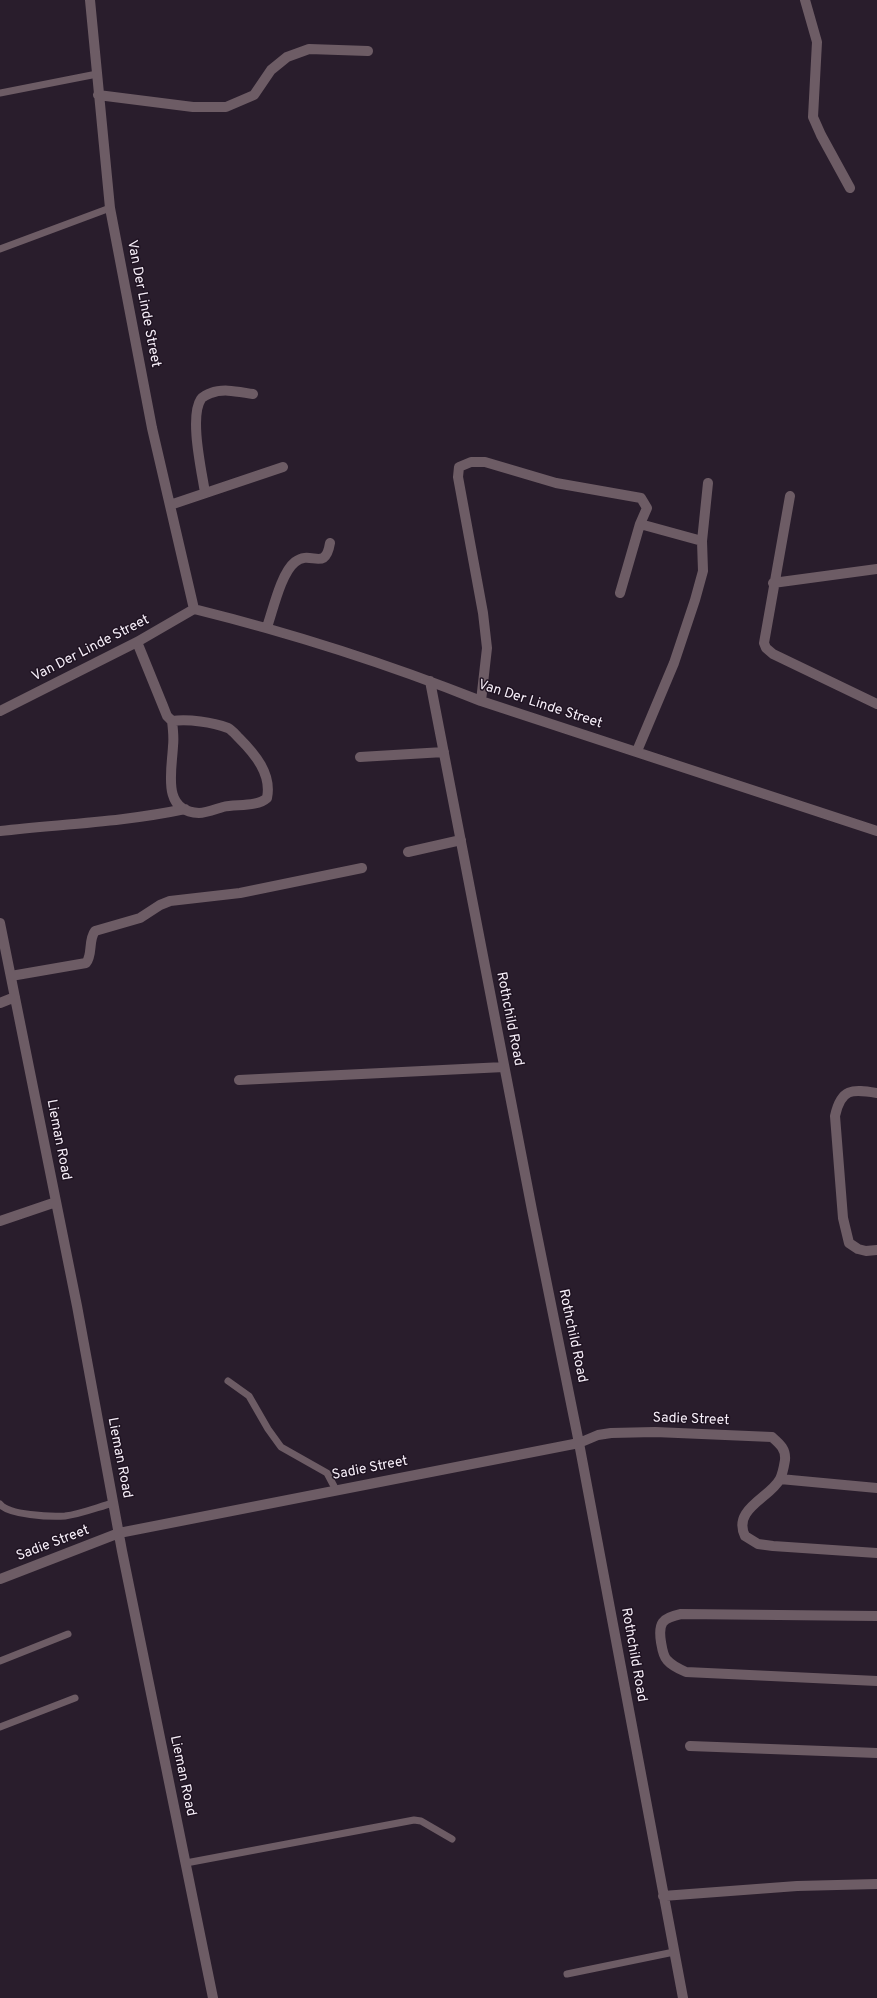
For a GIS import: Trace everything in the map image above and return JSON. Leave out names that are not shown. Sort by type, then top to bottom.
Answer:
[{"type":"street","name":"Van Der Linde Street","points":[[90,0],[110,208],[152,428],[194,609]]},
{"type":"street","points":[[805,0],[817,42],[813,117],[816,126],[850,188]]},
{"type":"street","points":[[98,95],[194,107],[226,107],[254,95],[271,70],[287,57],[309,49],[368,51]]},
{"type":"street","points":[[205,493],[196,438],[196,411],[201,399],[210,393],[221,390],[253,394]]},
{"type":"street","points":[[481,701],[487,648],[483,613],[458,477],[460,467],[471,462],[485,462],[556,483],[641,498],[646,508],[620,593]]},
{"type":"street","points":[[170,505],[282,467]]},
{"type":"street","points":[[637,751],[674,664],[703,571],[702,542],[708,483]]},
{"type":"street","points":[[790,496],[773,583],[764,643],[766,648],[773,654],[877,704]]},
{"type":"street","points":[[640,524],[702,542]]},
{"type":"street","points":[[267,627],[287,573],[294,562],[301,558],[324,558],[328,554],[330,543]]},
{"type":"street","points":[[773,583],[877,569]]},
{"type":"street","name":"Van Der Linde Street","points":[[0,711],[137,642],[194,609],[267,627],[430,681],[481,701],[877,831]]},
{"type":"street","points":[[137,642],[167,716],[172,721],[173,745],[170,774],[171,788],[176,802],[185,809],[200,813],[231,806],[254,804],[267,798],[268,786],[262,764],[247,746],[229,729],[212,724],[182,720],[172,721]]},
{"type":"street","name":"Rothchild Road","points":[[430,681],[504,1066],[580,1443],[683,1998]]},
{"type":"street","points":[[360,756],[444,752]]},
{"type":"street","points":[[0,831],[92,823],[155,815],[185,809]]},
{"type":"street","points":[[408,852],[461,840]]},
{"type":"street","points":[[11,976],[86,963],[89,959],[91,937],[95,931],[140,918],[160,905],[170,901],[240,893],[362,868]]},
{"type":"street","name":"Lieman Road","points":[[0,923],[56,1202],[113,1503],[213,1998]]},
{"type":"street","points":[[0,1003],[15,997]]},
{"type":"street","points":[[239,1080],[504,1066]]},
{"type":"street","points":[[877,1093],[858,1090],[844,1095],[838,1102],[835,1116],[843,1218],[850,1243],[858,1249],[866,1251],[877,1250]]},
{"type":"street","points":[[0,1220],[56,1202]]},
{"type":"street","name":"Sadie Street","points":[[0,1579],[119,1533],[580,1443],[598,1435],[611,1433],[655,1432],[772,1437],[781,1444],[785,1454],[780,1479]]},
{"type":"street","points":[[877,1488],[780,1479],[745,1513],[742,1525],[742,1531],[750,1540],[773,1546],[877,1553]]},
{"type":"street","points":[[877,1616],[681,1614],[669,1617],[663,1621],[659,1629],[662,1648],[666,1659],[675,1667],[686,1672],[877,1681]]},
{"type":"street","points":[[690,1746],[877,1753]]},
{"type":"street","points":[[663,1896],[797,1886],[877,1884]]},
{"type":"lane","points":[[0,93],[97,74]]},
{"type":"lane","points":[[0,249],[110,208]]},
{"type":"lane","points":[[228,1382],[248,1396],[268,1430],[281,1447],[327,1473],[336,1490]]},
{"type":"lane","points":[[0,1504],[3,1508],[27,1514],[66,1516],[113,1503]]},
{"type":"lane","points":[[0,1661],[68,1634]]},
{"type":"lane","points":[[0,1727],[75,1698]]},
{"type":"lane","points":[[186,1862],[414,1820],[421,1821],[452,1838]]},
{"type":"lane","points":[[567,1974],[674,1952]]}]
